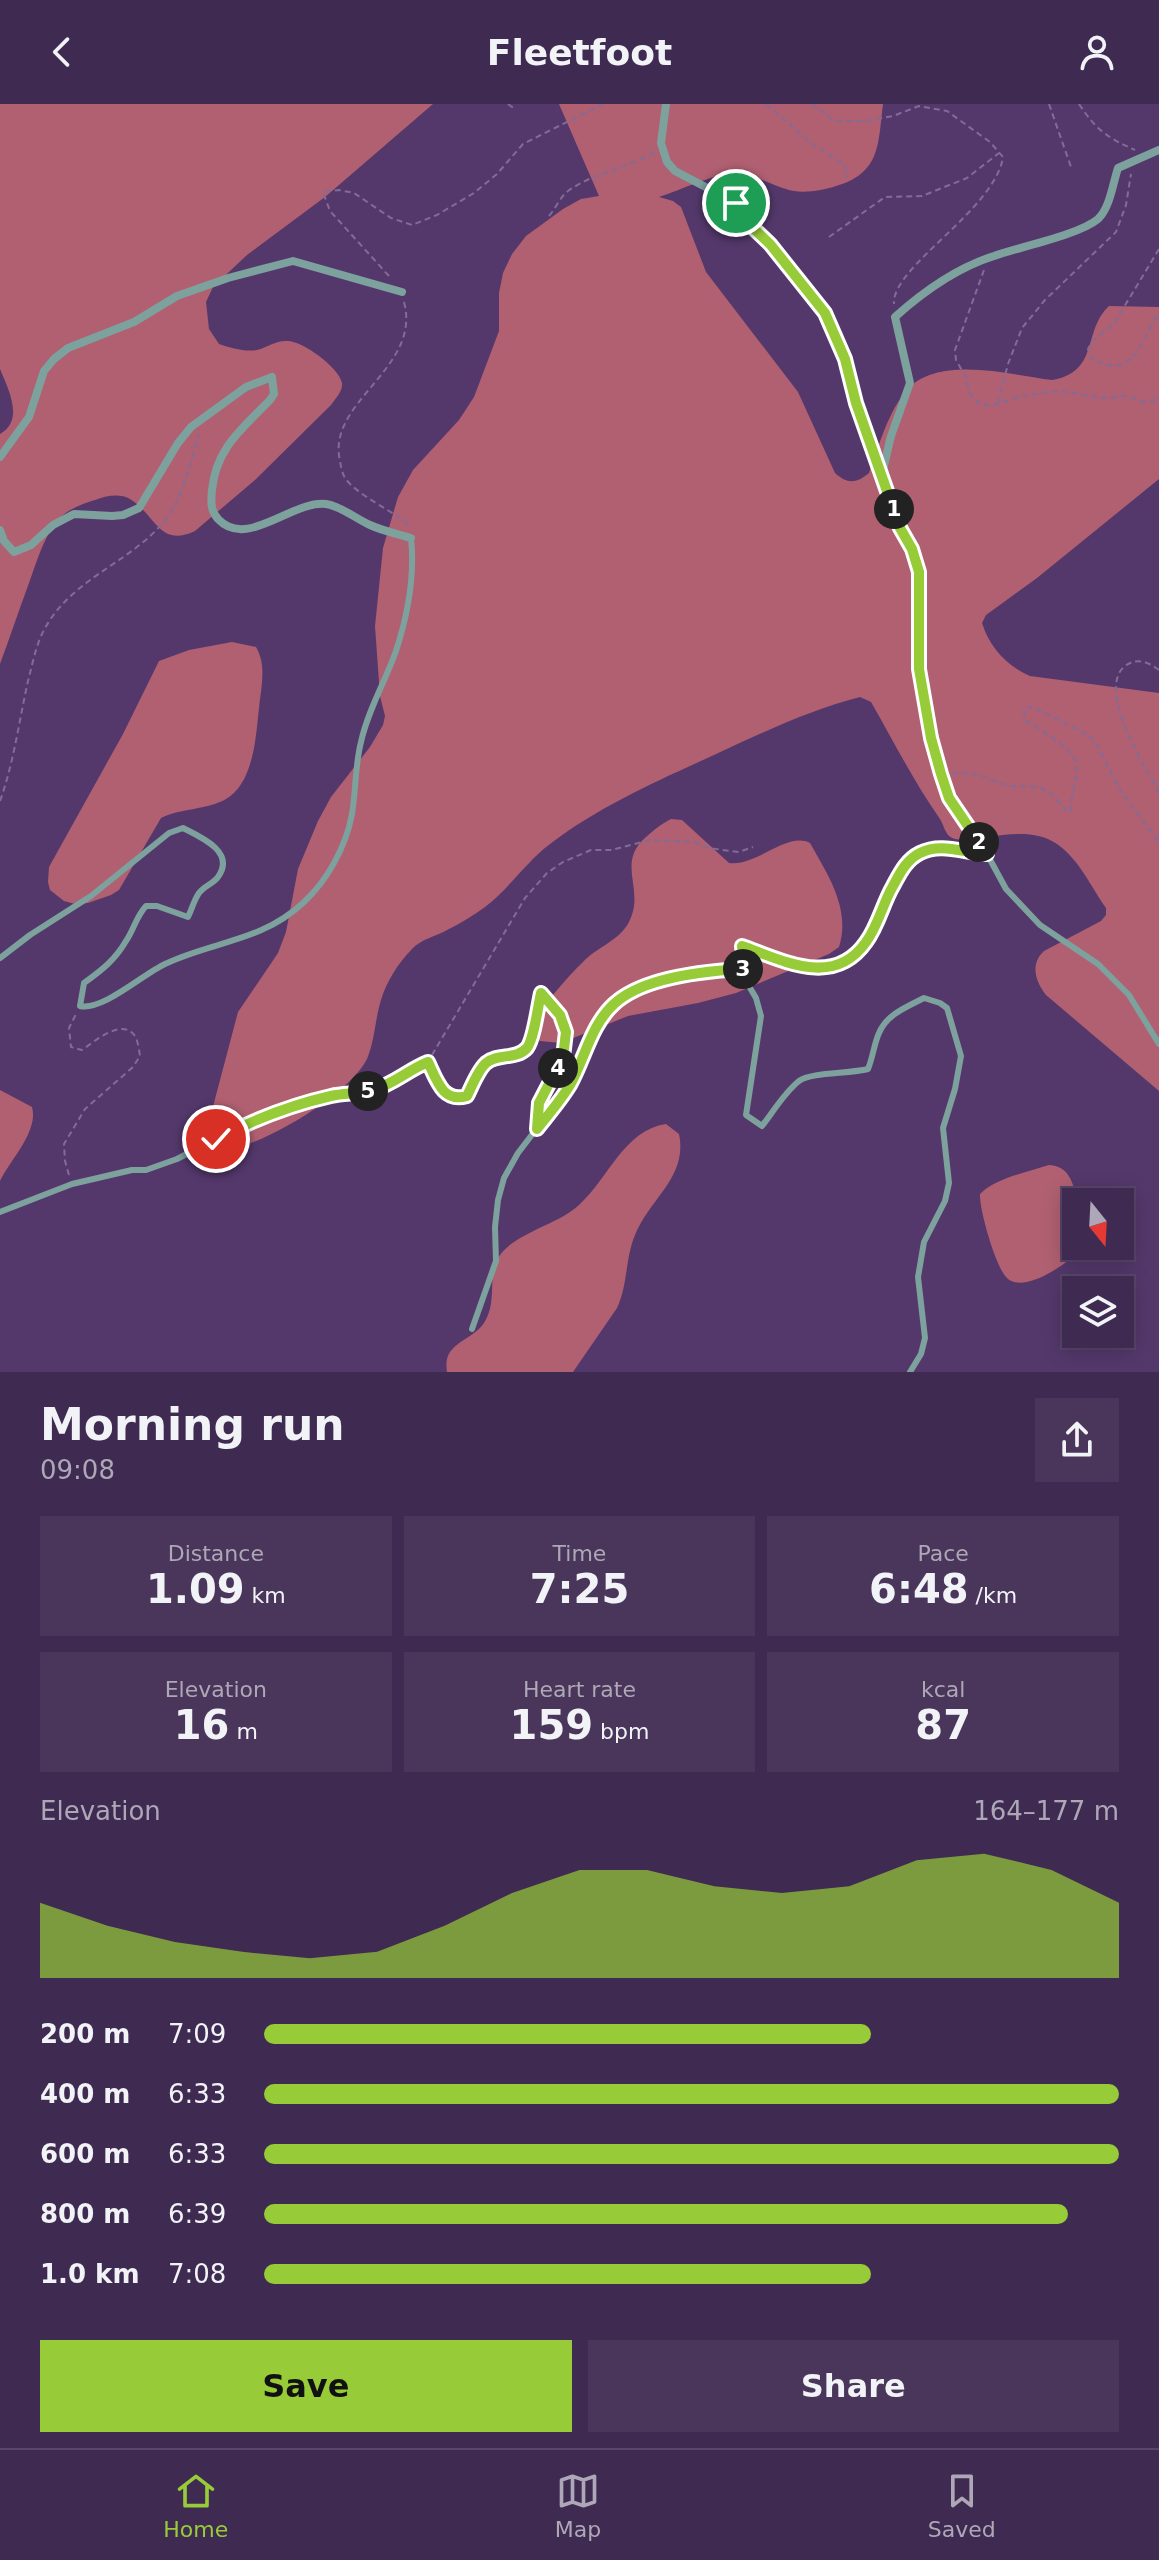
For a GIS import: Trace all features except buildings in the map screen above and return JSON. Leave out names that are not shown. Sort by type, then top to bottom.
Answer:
[{"type":"street","points":[[666,104],[662,147],[667,162],[675,171],[736,203],[750,225],[770,244],[825,313],[845,359],[856,403],[889,492]]},
{"type":"street","points":[[882,474],[891,436],[910,383],[895,317],[918,296],[958,270],[1097,220],[1105,210],[1118,168],[1159,150]]},
{"type":"street","points":[[0,457],[29,417],[44,371],[54,359],[68,348],[134,322],[177,296],[228,278],[293,261],[402,292]]},
{"type":"street","points":[[0,530],[4,541],[14,552],[31,545],[53,525],[74,514],[123,515],[139,508],[191,427],[246,387],[272,377],[274,394],[225,448],[214,469],[212,512],[223,524],[244,530],[275,520],[293,510],[329,504],[372,526],[411,538]]},
{"type":"lane","points":[[889,492],[919,572],[919,669],[931,738],[949,798],[987,854],[1006,889],[1040,925],[1098,964],[1129,995],[1159,1044]]},
{"type":"lane","points":[[0,958],[102,888],[169,833],[183,828],[208,840],[219,850],[221,873],[200,891],[188,917],[157,906],[146,906],[109,965],[84,983],[80,1006],[101,1004],[166,963],[259,933],[278,923],[304,902],[330,871],[348,832],[360,742],[397,647],[414,562],[411,538]]},
{"type":"lane","points":[[910,1372],[921,1354],[925,1338],[918,1277],[924,1242],[945,1201],[949,1183],[943,1128],[961,1056],[947,1008],[924,998],[896,1013],[878,1035],[868,1069],[801,1079],[762,1126],[746,1115],[761,1016],[740,961],[742,946],[795,965],[826,969],[849,961],[868,940],[905,863],[934,848],[956,848],[987,854]]},
{"type":"lane","points":[[472,1329],[496,1261],[498,1200],[504,1178],[518,1153],[570,1085],[598,1023],[614,1003],[638,989],[681,975],[743,969]]},
{"type":"lane","points":[[0,1212],[72,1184],[132,1170],[146,1170],[177,1159],[244,1124],[332,1096],[371,1091],[393,1083],[410,1069],[428,1062],[441,1089],[448,1096],[458,1099],[467,1096],[485,1064],[497,1057],[521,1053],[529,1046],[541,993],[560,1015],[566,1032],[563,1057],[539,1103],[537,1129]]},
{"type":"path","points":[[508,104],[512,107],[516,104]]},
{"type":"path","points":[[411,538],[405,521],[356,490],[343,476],[338,453],[343,425],[401,346],[406,319],[402,292],[330,211],[323,192],[339,190],[354,193],[391,218],[412,225],[437,215],[474,193],[497,174],[523,144],[603,104]]},
{"type":"path","points":[[766,104],[810,142],[842,163],[848,172],[846,178]]},
{"type":"path","points":[[812,104],[835,121],[866,121],[893,116],[919,106],[947,111],[972,127],[1003,157],[1002,167],[977,206],[937,242],[904,280],[893,298],[895,317]]},
{"type":"path","points":[[1049,104],[1071,167]]},
{"type":"path","points":[[1079,104],[1095,127],[1110,139],[1145,155]]},
{"type":"path","points":[[549,216],[566,192],[641,161],[662,147]]},
{"type":"path","points":[[829,237],[885,197],[922,196],[967,178],[999,153]]},
{"type":"path","points":[[998,403],[999,392],[1022,328],[1045,300],[1116,232],[1131,185],[1131,161]]},
{"type":"path","points":[[1159,249],[1115,322],[1092,341],[1089,356],[1112,366],[1124,364],[1133,358],[1159,312]]},
{"type":"path","points":[[988,257],[955,350],[969,392],[979,403],[991,406],[1021,396],[1060,391],[1104,398],[1128,396],[1143,402],[1159,399]]},
{"type":"path","points":[[0,801],[42,634],[77,587],[150,536],[165,521],[183,486],[204,417]]},
{"type":"path","points":[[1159,670],[1138,660],[1125,666],[1117,675],[1115,684],[1125,726],[1159,792]]},
{"type":"path","points":[[941,774],[970,772],[1008,785],[1032,786],[1054,796],[1067,812],[1071,810],[1077,765],[1075,757],[1067,748],[1025,720],[1024,711],[1028,707],[1035,708],[1095,741],[1120,790],[1159,842]]},
{"type":"path","points":[[428,1062],[525,898],[547,873],[563,862],[591,850],[611,850],[650,840],[694,842],[708,848],[739,852],[753,847]]},
{"type":"path","points":[[72,1184],[64,1144],[85,1109],[133,1067],[140,1056],[135,1035],[127,1029],[114,1029],[82,1050],[71,1047],[69,1028],[80,1006]]},
{"type":"shaded area","points":[[0,104],[433,104],[325,197],[247,255],[213,287],[206,302],[209,329],[219,344],[252,350],[288,341],[302,345],[319,356],[342,383],[331,405],[255,480],[195,531],[183,535],[165,533],[139,506],[121,496],[99,499],[65,514],[44,543],[0,664],[0,434],[8,428],[13,413],[0,369]]},
{"type":"shaded area","points":[[559,104],[883,104],[874,155],[862,173],[851,180],[826,189],[799,192],[735,173],[707,179],[659,197],[681,207],[706,272],[798,392],[835,473],[848,481],[856,481],[869,473],[895,408],[908,389],[922,379],[957,370],[1052,380],[1067,376],[1084,360],[1095,327],[1109,306],[1159,307],[1159,479],[1037,578],[986,615],[982,623],[1000,655],[1030,676],[1159,693],[1159,1091],[1046,995],[1039,984],[1036,967],[1044,951],[1101,921],[1106,915],[1106,908],[1078,865],[1065,850],[1043,837],[1012,834],[968,840],[949,836],[871,702],[860,697],[804,715],[750,738],[629,795],[569,830],[541,851],[485,907],[420,943],[407,954],[383,993],[367,1059],[342,1088],[302,1117],[259,1140],[222,1151],[216,1146],[210,1118],[238,1012],[278,953],[286,932],[298,869],[318,821],[331,797],[383,725],[385,716],[380,696],[375,626],[383,548],[398,497],[413,470],[459,420],[474,397],[499,331],[499,293],[503,273],[512,254],[526,236],[563,209],[581,199],[599,196]]},
{"type":"shaded area","points":[[232,642],[256,647],[262,669],[255,744],[243,782],[219,803],[161,818],[119,890],[88,903],[64,901],[50,890],[49,867],[123,734],[159,661],[189,650]]},
{"type":"shaded area","points":[[671,819],[682,820],[729,863],[750,860],[791,842],[810,843],[840,906],[842,933],[839,947],[736,993],[628,1016],[561,1043],[540,1041],[535,1036],[534,1017],[583,962],[625,929],[633,910],[631,867],[637,847]]},
{"type":"shaded area","points":[[0,1090],[32,1107],[33,1116],[28,1135],[0,1181]]},
{"type":"shaded area","points":[[666,1124],[679,1134],[678,1163],[635,1235],[617,1308],[573,1372],[447,1372],[449,1354],[478,1330],[488,1315],[495,1265],[505,1249],[570,1212],[589,1194],[628,1145],[651,1128]]},
{"type":"shaded area","points":[[1049,1165],[1060,1168],[1073,1185],[1074,1188],[1062,1188],[1062,1260],[1069,1260],[1036,1279],[1015,1282],[1007,1278],[993,1251],[980,1194],[1003,1180]]},
{"type":"route","points":[[216,1139],[244,1124],[332,1096],[371,1091],[393,1083],[410,1069],[428,1062],[441,1089],[448,1096],[458,1099],[467,1096],[485,1064],[497,1057],[521,1053],[529,1046],[541,993],[560,1015],[566,1032],[563,1057],[539,1103],[537,1129],[570,1085],[598,1023],[614,1003],[638,989],[681,975],[743,969],[740,961],[742,946],[795,965],[826,969],[849,961],[868,940],[905,863],[934,848],[956,848],[987,854],[949,798],[941,774],[931,738],[919,669],[919,572],[912,549],[900,528],[856,403],[845,359],[825,313],[770,244],[750,225],[736,203]]}]
